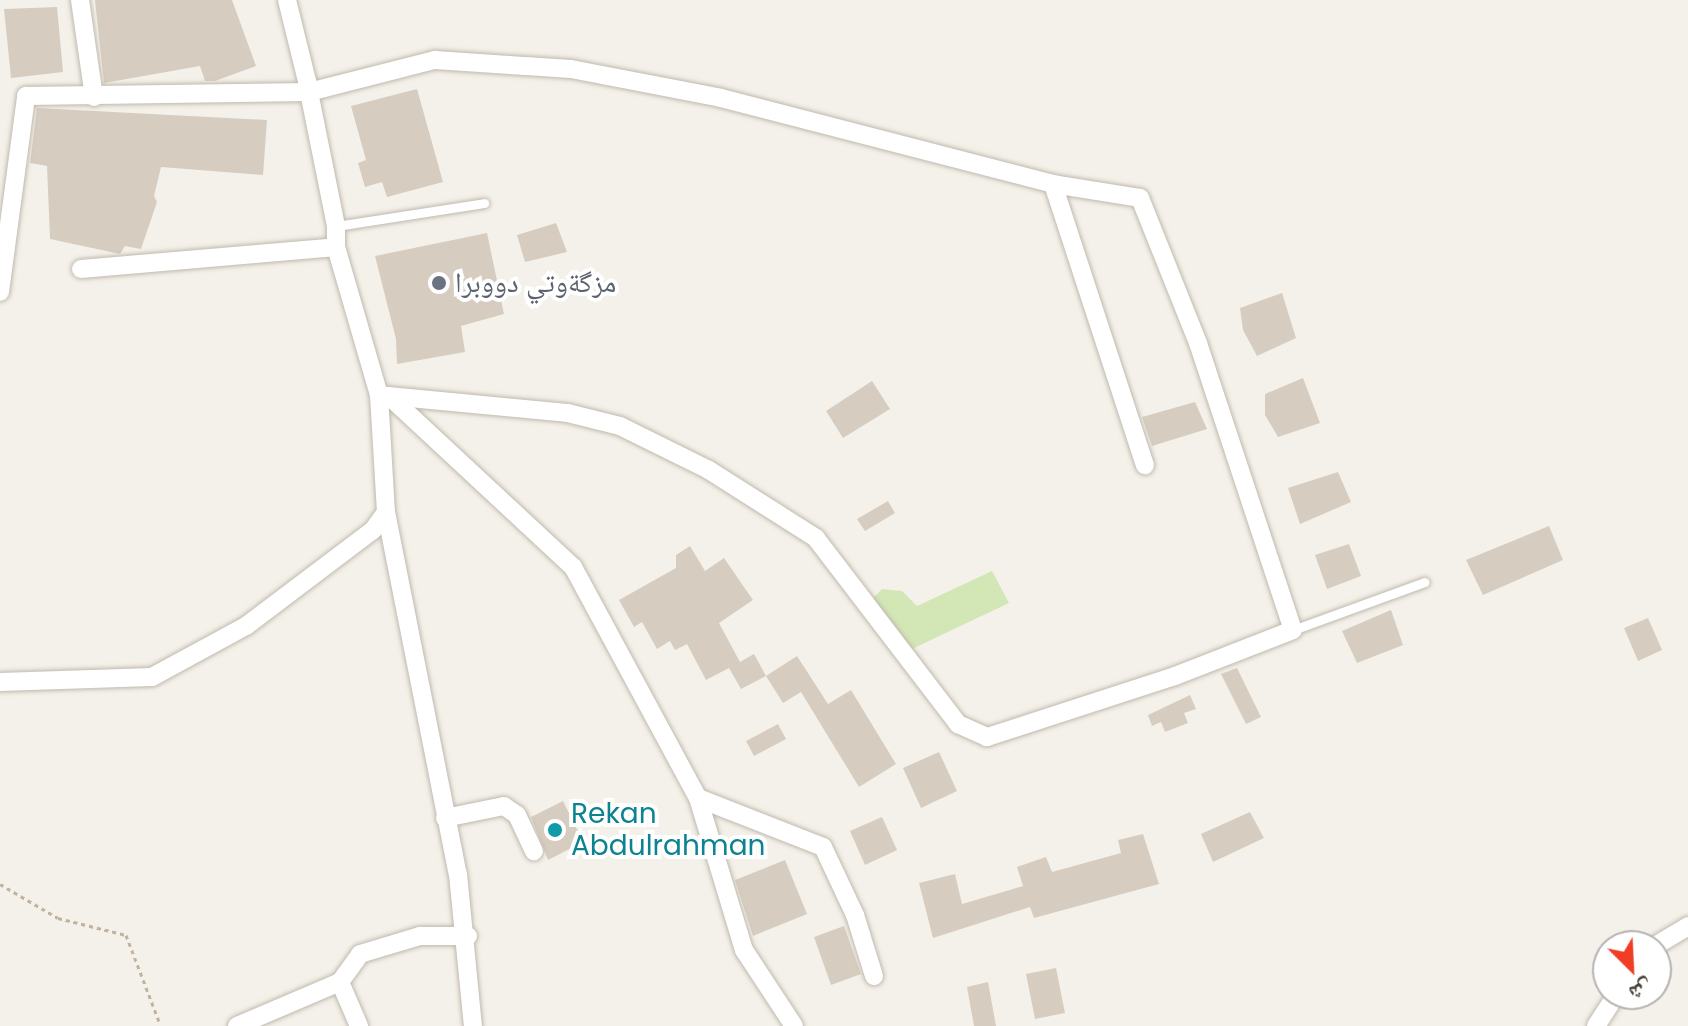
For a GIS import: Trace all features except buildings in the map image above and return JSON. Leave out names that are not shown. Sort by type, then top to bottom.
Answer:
[{"type":"street","points":[[80,0],[94,97]]},
{"type":"street","points":[[287,0],[336,226],[336,247],[384,396],[386,512],[468,936],[473,1026]]},
{"type":"street","points":[[0,292],[2,256],[26,96],[309,92],[435,60],[571,69],[721,98],[1053,184],[1140,198],[1198,343],[1293,630],[1160,681],[987,737],[958,724],[816,538],[709,470],[620,426],[568,413],[384,396]]},
{"type":"street","points":[[1053,184],[1145,465]]},
{"type":"street","points":[[81,269],[336,247]]},
{"type":"street","points":[[384,396],[573,567],[698,798],[744,950],[794,1026]]},
{"type":"street","points":[[0,682],[152,677],[246,626],[373,530],[386,512]]},
{"type":"street","points":[[698,798],[823,847],[855,915],[874,976]]},
{"type":"street","points":[[445,818],[504,806],[517,815],[534,851]]},
{"type":"street","points":[[237,1026],[340,982],[360,954],[420,936],[468,936]]},
{"type":"street","points":[[340,982],[359,1026]]},
{"type":"lane","points":[[336,226],[484,203]]},
{"type":"lane","points":[[1293,630],[1425,582]]},
{"type":"path","points":[[0,884],[58,918],[126,935],[160,1024]]},
{"type":"green space","points":[[992,571],[1009,603],[912,649],[872,599],[882,589],[902,591],[917,606]]},
{"type":"place","name":"مزگةوتي دووبرا","points":[[439,283]]},
{"type":"place","name":"Rekan Abdulrahman","points":[[555,830]]}]
